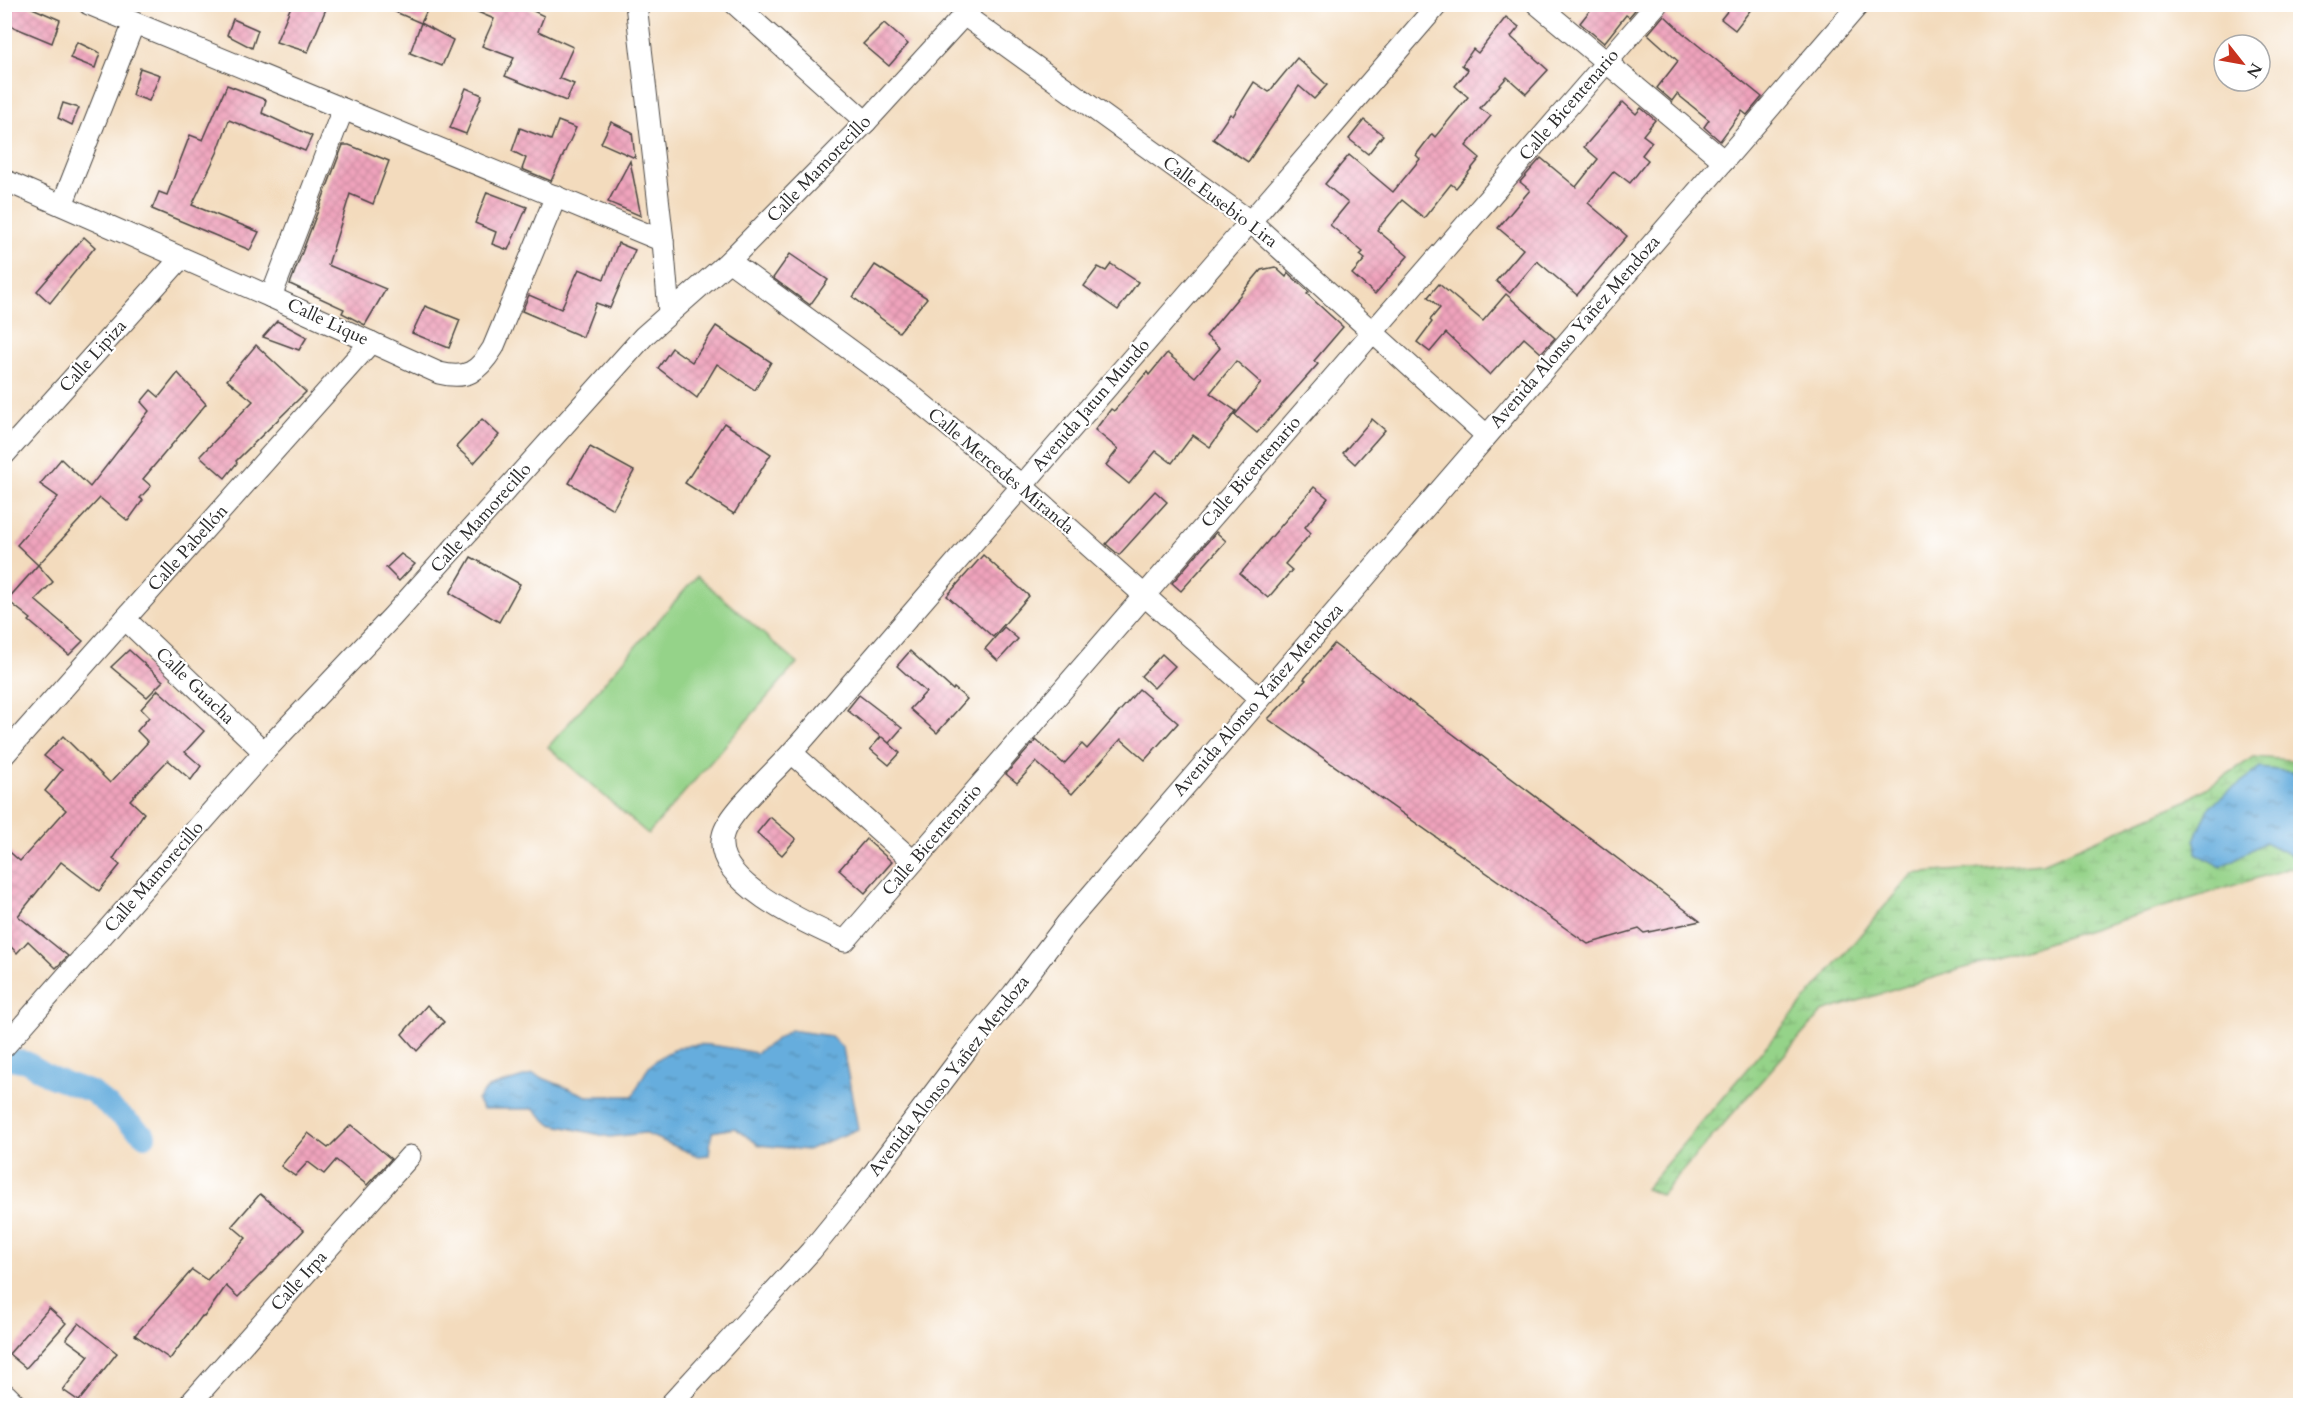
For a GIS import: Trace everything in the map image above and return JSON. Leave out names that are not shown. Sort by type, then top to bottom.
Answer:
[{"type":"main road","points":[[4,1397],[13,1406]]},
{"type":"street","points":[[89,4],[663,241]]},
{"type":"street","points":[[636,4],[669,312]]},
{"type":"street","points":[[735,4],[866,122]]},
{"type":"street","name":"Avenida Jatun Mundo","points":[[845,941],[789,915],[733,871],[722,853],[723,834],[735,815],[792,753],[1021,484],[1251,222],[1438,4]]},
{"type":"street","points":[[1537,4],[1724,161]]},
{"type":"street","name":"Calle Bicentenario","points":[[845,941],[1657,4]]},
{"type":"street","name":"Avenida Alonso Yañez Mendoza","points":[[669,1406],[811,1251],[1067,923],[1859,4]]},
{"type":"street","name":"Calle Mamorecillo","points":[[4,1047],[264,753],[392,617],[644,336],[729,261],[866,122],[969,10]]},
{"type":"street","name":"Calle Eusebio Lira","points":[[969,10],[1251,222],[1486,435]]},
{"type":"street","points":[[62,205],[134,23]]},
{"type":"street","points":[[271,297],[343,109]]},
{"type":"street","name":"Calle Lique","points":[[4,180],[439,373],[455,377],[471,373],[483,363],[493,348],[556,196]]},
{"type":"street","name":"Calle Lipiza","points":[[4,455],[181,258]]},
{"type":"street","name":"Calle Mercedes Miranda","points":[[729,261],[906,391],[1021,484],[1259,698]]},
{"type":"street","name":"Calle Pabellón","points":[[4,755],[372,342]]},
{"type":"street","name":"Calle Guacha","points":[[125,619],[264,753]]},
{"type":"street","points":[[792,753],[913,861]]},
{"type":"street","name":"Calle Irpa","points":[[188,1406],[410,1156]]},
{"type":"green space","points":[[697,576],[797,663],[648,834],[548,747]]},
{"type":"green space","points":[[2254,757],[2300,761],[2300,865],[1822,1012],[1661,1195],[1645,1189],[1912,874],[2043,863],[2186,801]]},
{"type":"water","points":[[2260,768],[2300,773],[2300,852],[2290,855],[2265,842],[2221,867],[2196,853],[2195,840],[2210,806]]},
{"type":"water","points":[[790,1030],[831,1036],[843,1048],[858,1129],[807,1150],[759,1145],[735,1128],[712,1132],[709,1155],[698,1156],[644,1133],[610,1137],[550,1124],[534,1109],[483,1109],[477,1100],[488,1088],[533,1074],[587,1096],[633,1096],[650,1066],[665,1054],[678,1048],[703,1044],[756,1053]]},
{"type":"building","points":[[4,4],[23,4],[60,20],[52,43],[4,23]]},
{"type":"building","points":[[292,4],[328,4],[308,52],[276,42]]},
{"type":"building","points":[[377,4],[430,4],[421,23]]},
{"type":"building","points":[[459,4],[519,4],[544,16],[538,31],[573,47],[559,78],[574,84],[566,101],[505,76],[514,58],[482,46],[494,19]]},
{"type":"building","points":[[1595,4],[1640,4],[1629,17],[1626,15],[1604,43],[1580,23]]},
{"type":"building","points":[[1733,4],[1755,4],[1735,30],[1721,19]]},
{"type":"building","points":[[1664,15],[1762,97],[1747,115],[1742,111],[1720,141],[1704,127],[1709,120],[1677,94],[1672,101],[1657,88],[1678,61],[1648,34]]},
{"type":"building","points":[[1506,17],[1519,27],[1511,37],[1548,70],[1526,94],[1507,77],[1480,108],[1491,116],[1466,146],[1480,158],[1456,188],[1451,184],[1424,218],[1402,200],[1377,230],[1408,256],[1375,294],[1352,274],[1365,259],[1360,255],[1363,252],[1330,225],[1348,203],[1325,184],[1349,155],[1393,192],[1420,159],[1416,155],[1432,134],[1435,137],[1468,97],[1455,86],[1468,70],[1462,65],[1473,49],[1478,53]]},
{"type":"building","points":[[233,19],[258,30],[252,48],[227,35]]},
{"type":"building","points":[[421,23],[453,40],[442,66],[410,53]]},
{"type":"building","points":[[884,23],[908,44],[889,66],[863,44]]},
{"type":"building","points":[[77,42],[100,53],[95,68],[70,58]]},
{"type":"building","points":[[1297,58],[1327,85],[1314,99],[1299,86],[1248,162],[1213,139],[1230,114],[1233,116],[1254,82],[1269,92]]},
{"type":"building","points":[[140,68],[160,75],[149,101],[132,95]]},
{"type":"building","points":[[227,85],[266,100],[262,113],[312,136],[305,151],[229,120],[217,153],[192,205],[259,232],[250,250],[152,209],[159,192],[167,195],[190,135],[203,140]]},
{"type":"building","points":[[466,88],[482,95],[466,134],[450,128]]},
{"type":"building","points":[[1623,102],[1636,114],[1641,108],[1655,120],[1643,135],[1652,142],[1642,155],[1648,160],[1630,183],[1614,171],[1588,203],[1627,236],[1577,295],[1537,261],[1510,293],[1496,281],[1523,249],[1498,228],[1530,190],[1520,182],[1541,158],[1576,187],[1598,159],[1584,147]]},
{"type":"building","points":[[63,103],[79,108],[72,125],[58,118]]},
{"type":"building","points":[[1364,120],[1383,135],[1368,154],[1349,139]]},
{"type":"building","points":[[558,121],[576,128],[551,181],[522,169],[526,158],[512,151],[520,128],[551,140]]},
{"type":"building","points":[[611,122],[632,132],[635,158],[601,143]]},
{"type":"building","points":[[343,145],[349,145],[389,161],[373,204],[350,194],[328,265],[386,289],[365,325],[342,313],[344,309],[290,284]]},
{"type":"building","points":[[630,161],[641,216],[608,202]]},
{"type":"building","points":[[487,192],[527,207],[508,250],[492,244],[496,232],[475,223]]},
{"type":"building","points":[[84,237],[95,247],[50,303],[37,291]]},
{"type":"building","points":[[618,243],[635,250],[610,308],[596,303],[583,337],[522,311],[529,295],[561,309],[579,269],[604,279]]},
{"type":"building","points":[[790,254],[828,280],[810,305],[773,278]]},
{"type":"building","points":[[1111,264],[1138,282],[1118,310],[1084,286],[1098,267],[1106,271]]},
{"type":"building","points":[[875,265],[927,298],[899,332],[853,297]]},
{"type":"building","points":[[1275,267],[1286,277],[1288,273],[1343,327],[1314,361],[1318,364],[1257,433],[1235,415],[1261,383],[1236,361],[1210,393],[1236,411],[1210,447],[1193,435],[1172,463],[1156,451],[1129,484],[1106,465],[1118,449],[1095,430],[1111,409],[1114,411],[1147,372],[1149,375],[1167,353],[1195,377],[1220,348],[1206,336],[1261,270]]},
{"type":"building","points":[[1439,284],[1483,321],[1506,294],[1555,338],[1541,353],[1524,338],[1490,375],[1446,333],[1430,352],[1417,342],[1440,308],[1428,297]]},
{"type":"building","points":[[425,306],[460,320],[449,348],[412,333]]},
{"type":"building","points":[[277,321],[307,337],[299,350],[263,337]]},
{"type":"building","points":[[716,326],[771,362],[755,390],[717,364],[697,398],[658,368],[672,348],[692,362]]},
{"type":"building","points":[[256,345],[306,392],[236,461],[237,463],[225,478],[200,456],[253,401],[227,380]]},
{"type":"building","points":[[178,373],[206,404],[143,479],[151,486],[140,498],[143,500],[128,521],[100,498],[38,565],[17,545],[58,497],[40,484],[61,459],[90,487],[149,411],[141,402],[151,390],[159,397]]},
{"type":"building","points":[[482,419],[499,435],[474,463],[456,447]]},
{"type":"building","points":[[1372,419],[1385,430],[1355,464],[1343,453]]},
{"type":"building","points":[[724,423],[771,454],[734,514],[685,483]]},
{"type":"building","points":[[590,447],[634,471],[613,509],[569,483]]},
{"type":"building","points":[[1314,487],[1328,498],[1305,527],[1311,533],[1285,564],[1292,570],[1268,598],[1240,574]]},
{"type":"building","points":[[1155,491],[1167,502],[1119,555],[1106,544]]},
{"type":"building","points":[[1216,532],[1226,541],[1181,591],[1172,583]]},
{"type":"building","points":[[401,554],[415,564],[399,581],[386,568]]},
{"type":"building","points":[[983,555],[1029,596],[993,637],[947,596]]},
{"type":"building","points":[[471,557],[520,584],[499,622],[450,593]]},
{"type":"building","points":[[38,565],[53,582],[35,600],[83,641],[69,655],[7,600]]},
{"type":"building","points":[[1004,627],[1018,639],[998,661],[985,649]]},
{"type":"building","points":[[1334,644],[1700,921],[1644,933],[1639,929],[1588,944],[1268,719],[1306,680],[1304,679]]},
{"type":"building","points":[[129,650],[163,681],[147,697],[111,667]]},
{"type":"building","points":[[910,651],[953,690],[954,688],[967,699],[937,733],[910,709],[926,692],[897,666]]},
{"type":"building","points":[[1162,654],[1175,666],[1154,688],[1141,676]]},
{"type":"building","points":[[1139,689],[1178,723],[1145,760],[1121,739],[1072,794],[1036,762],[1017,783],[1006,774],[1036,740],[1064,764],[1082,744],[1087,749]]},
{"type":"building","points":[[158,690],[204,731],[185,752],[201,766],[191,780],[168,760],[130,800],[144,813],[113,859],[120,865],[99,891],[61,862],[18,916],[68,956],[56,968],[28,941],[17,953],[4,940],[4,847],[20,861],[66,810],[45,791],[62,770],[44,756],[63,736],[110,783],[148,742],[137,731],[149,717],[141,709]]},
{"type":"building","points":[[859,695],[902,728],[889,743],[882,737],[900,753],[889,765],[870,749],[881,737],[847,710]]},
{"type":"building","points":[[770,817],[796,839],[782,855],[757,833]]},
{"type":"building","points":[[866,839],[892,862],[865,893],[839,870]]},
{"type":"building","points":[[427,1005],[444,1022],[417,1051],[402,1034]]},
{"type":"building","points":[[351,1125],[391,1159],[367,1185],[336,1160],[324,1174],[308,1162],[295,1176],[281,1166],[308,1133],[328,1148]]},
{"type":"building","points":[[260,1194],[304,1230],[238,1297],[226,1286],[170,1359],[135,1335],[192,1270],[207,1280],[246,1238],[232,1226]]},
{"type":"building","points":[[49,1308],[66,1323],[26,1368],[9,1354]]},
{"type":"building","points":[[79,1323],[117,1353],[79,1401],[63,1390],[89,1356],[66,1339]]},
{"type":"waterway","points":[[9,1059],[26,1062],[53,1078],[92,1092],[145,1136]]}]
